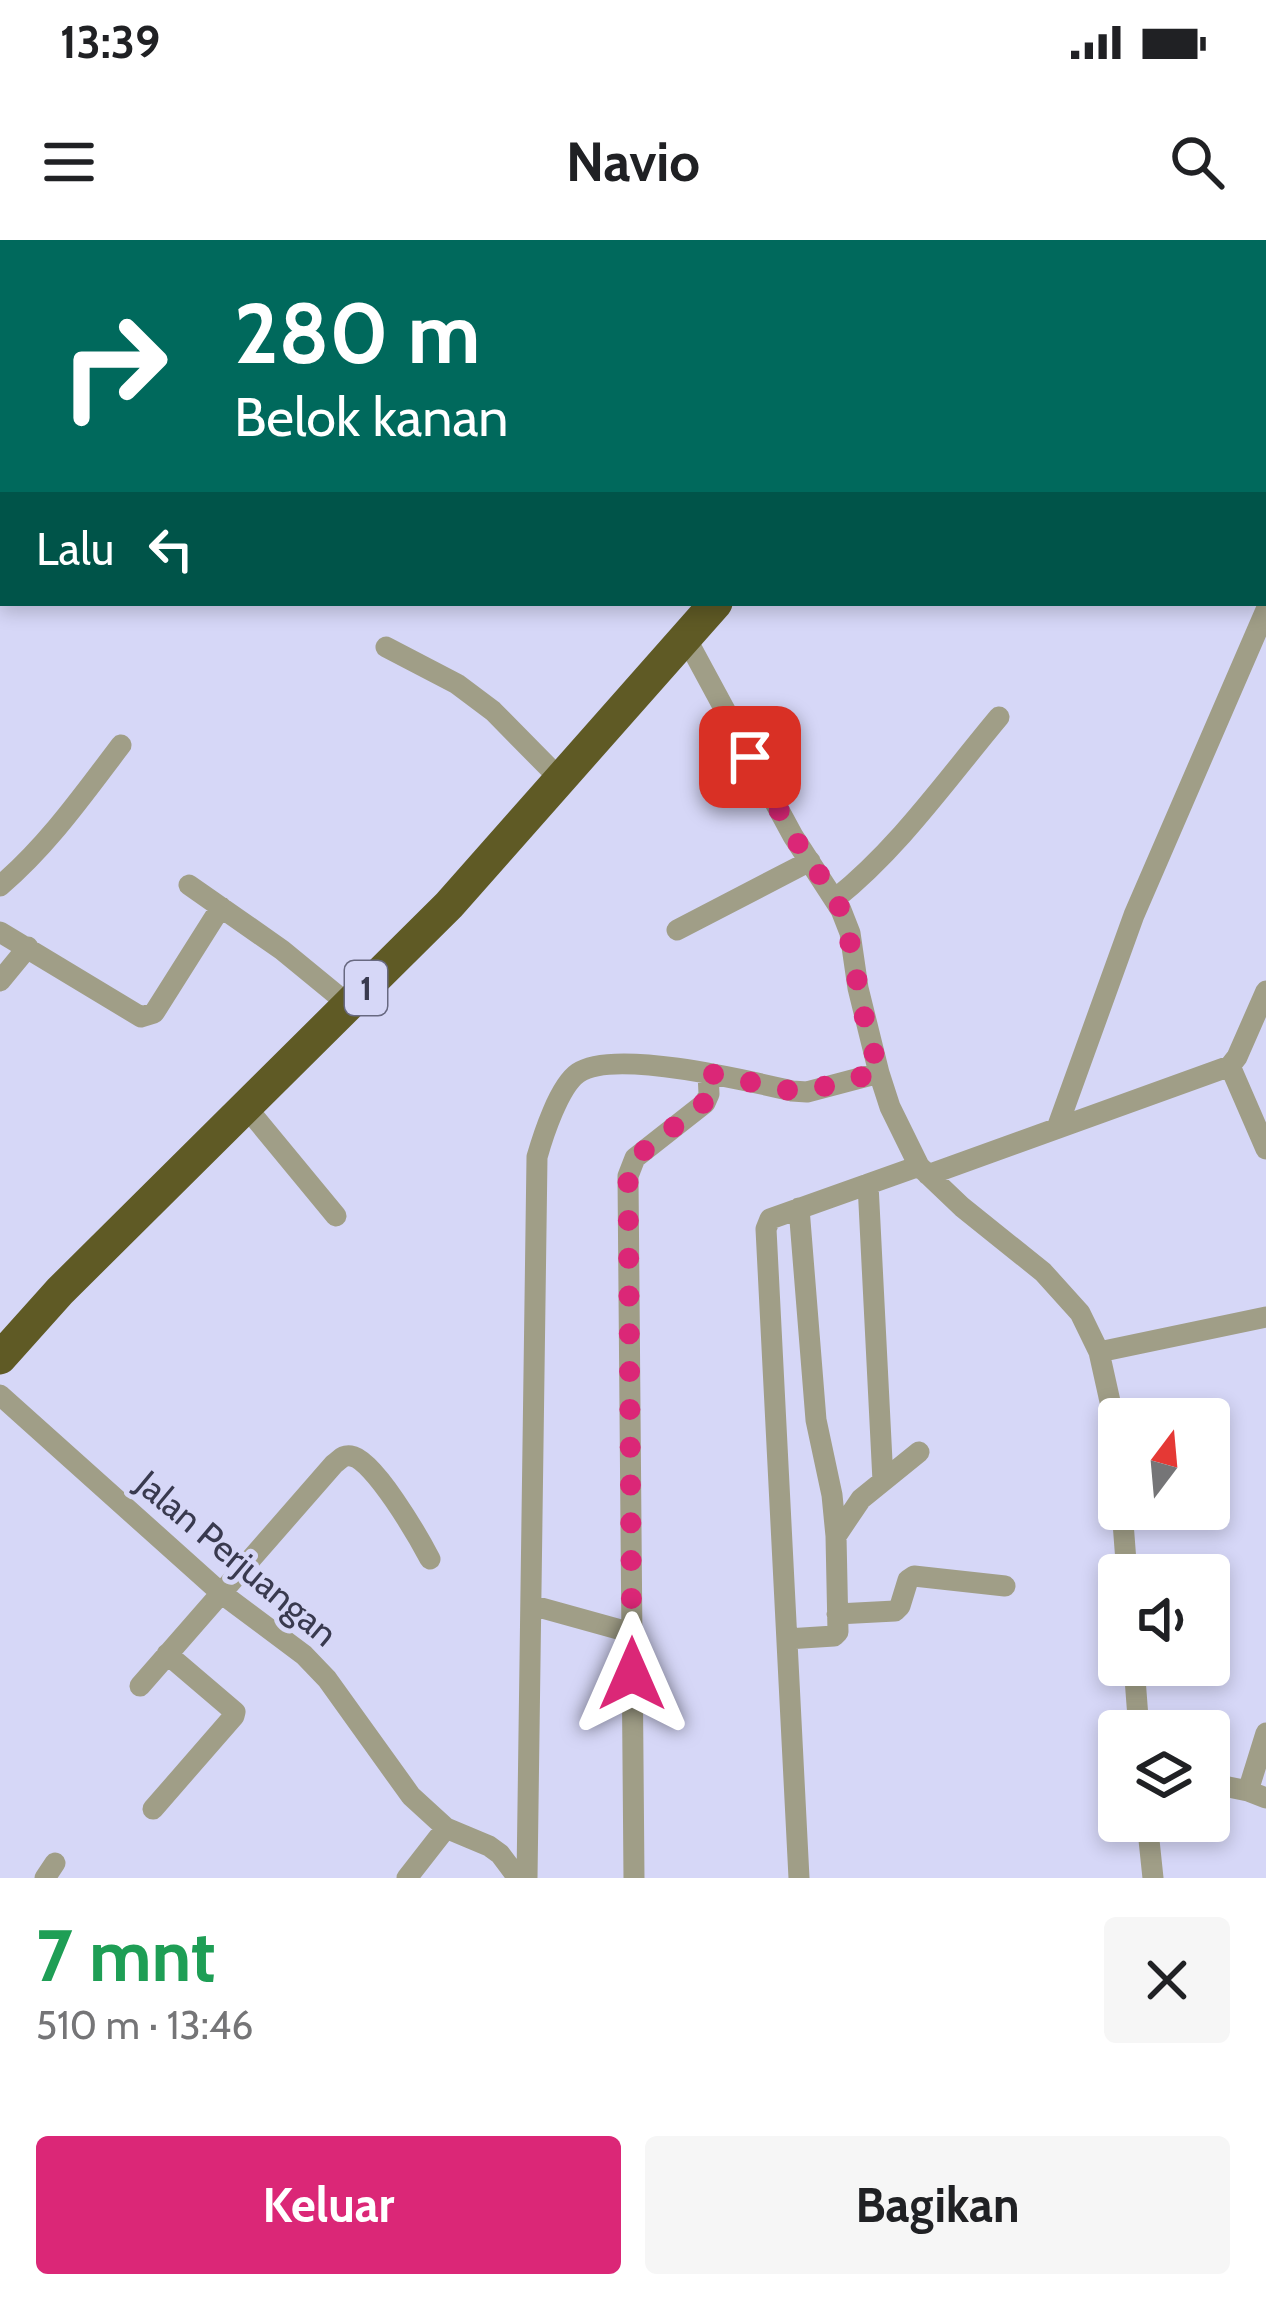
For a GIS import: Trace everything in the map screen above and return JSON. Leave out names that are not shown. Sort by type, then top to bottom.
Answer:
[{"type":"highway","name":"1","points":[[0,1358],[59,1292],[449,905],[713,606]]},
{"type":"street","points":[[1057,1128],[1134,915],[1255,657],[1266,610]]},
{"type":"street","points":[[686,638],[793,836],[836,899],[850,933],[858,988],[890,1107],[924,1171],[1043,1272],[1080,1312],[1099,1352],[1109,1398]]},
{"type":"street","points":[[386,646],[457,684],[493,711],[561,780]]},
{"type":"street","points":[[836,899],[890,849],[999,716]]},
{"type":"street","points":[[0,886],[44,845],[121,745]]},
{"type":"street","points":[[677,930],[810,861]]},
{"type":"street","points":[[189,885],[282,950],[349,1006]]},
{"type":"street","points":[[0,932],[141,1017],[154,1013],[221,907]]},
{"type":"street","points":[[0,981],[28,947]]},
{"type":"street","points":[[800,1878],[766,1229],[770,1219],[868,1184],[1057,1128],[1230,1066],[1266,991]]},
{"type":"street","points":[[523,1878],[537,1157],[544,1132],[571,1079],[582,1069],[673,1066],[792,1091],[879,1072]]},
{"type":"street","points":[[1230,1066],[1266,1149]]},
{"type":"street","points":[[634,1878],[628,1176],[635,1158],[705,1102],[708,1073]]},
{"type":"street","points":[[246,1107],[336,1216]]},
{"type":"street","points":[[868,1184],[884,1481]]},
{"type":"street","points":[[787,1639],[837,1635],[836,1536],[816,1420],[799,1208]]},
{"type":"street","points":[[1099,1352],[1266,1317]]},
{"type":"street","name":"Jalan Perjuangan","points":[[0,1395],[221,1593],[316,1666],[411,1796],[446,1828],[500,1854],[523,1878]]},
{"type":"street","points":[[836,1536],[862,1499],[919,1452]]},
{"type":"street","points":[[140,1686],[334,1464],[346,1456],[357,1456],[368,1466],[405,1515],[430,1559]]},
{"type":"street","points":[[837,1614],[895,1610],[914,1576],[1005,1586]]},
{"type":"street","points":[[531,1605],[632,1633]]},
{"type":"street","points":[[153,1809],[235,1712],[167,1654]]},
{"type":"street","points":[[1257,1794],[1266,1733]]},
{"type":"street","points":[[407,1878],[446,1828]]},
{"type":"street","points":[[1149,1842],[1153,1878]]},
{"type":"route","points":[[632,1674],[628,1176],[635,1158],[705,1102],[708,1073],[807,1091],[879,1072],[846,922],[750,757]]}]
